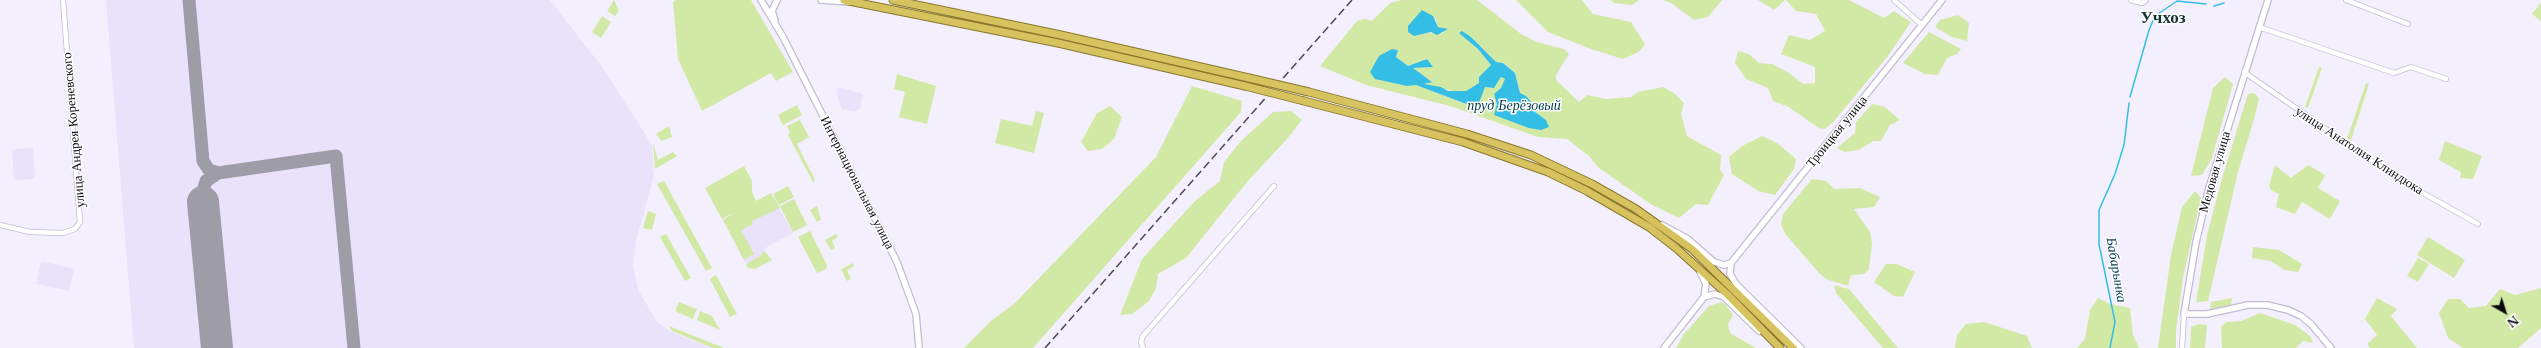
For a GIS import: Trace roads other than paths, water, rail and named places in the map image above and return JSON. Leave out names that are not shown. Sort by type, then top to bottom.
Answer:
[{"type":"highway","points":[[844,0],[1058,43],[1244,86],[1456,140],[1541,169],[1587,191],[1663,237],[1727,294],[1778,346]]},
{"type":"highway","points":[[893,0],[1061,35],[1309,92],[1453,130],[1531,155],[1592,184],[1654,221],[1707,263],[1794,348]]},
{"type":"street","name":"улица Андрея Кореневского","points":[[0,225],[30,232],[63,233],[75,229],[80,222],[63,0]]},
{"type":"street","name":"Интернациональная улица","points":[[761,0],[776,24],[902,274],[916,314],[919,348]]},
{"type":"street","points":[[776,24],[772,11],[777,0]]},
{"type":"street","points":[[821,0],[842,3],[854,2]]},
{"type":"street","points":[[1894,0],[1922,26]]},
{"type":"street","name":"Троицкая улица","points":[[1731,263],[1942,0]]},
{"type":"street","points":[[2132,0],[2142,3],[2146,0]]},
{"type":"street","name":"Медовая улица","points":[[2182,348],[2184,314],[2196,242],[2208,188],[2268,0]]},
{"type":"street","points":[[2346,0],[2408,24]]},
{"type":"street","points":[[2259,27],[2394,73],[2411,67],[2446,79]]},
{"type":"street","name":"улица Анатолия Клиндюка","points":[[2244,72],[2398,179],[2478,224]]},
{"type":"street","points":[[1143,348],[1141,342],[1143,336],[1274,186]]},
{"type":"street","points":[[1654,221],[1688,239],[1714,262],[1724,265],[1731,263],[1730,274],[1732,280],[1801,348]]},
{"type":"street","points":[[1663,237],[1704,278],[1704,297]]},
{"type":"street","points":[[1664,348],[1704,297],[1715,294],[1724,297],[1757,330],[1778,346]]},
{"type":"street","points":[[2184,314],[2207,314],[2248,305],[2267,304],[2288,310],[2301,316],[2311,324],[2331,348]]},
{"type":"water","points":[[1422,10],[1433,16],[1438,27],[1448,29],[1437,35],[1431,32],[1414,36],[1408,32],[1408,26]]},
{"type":"water","name":"пруд Берёзовый","points":[[1462,31],[1471,37],[1496,62],[1503,63],[1515,73],[1520,93],[1526,96],[1533,104],[1535,112],[1546,120],[1549,127],[1541,130],[1529,128],[1494,115],[1497,104],[1494,94],[1501,88],[1505,79],[1501,77],[1494,88],[1485,87],[1477,108],[1416,85],[1407,86],[1375,79],[1370,72],[1379,56],[1392,49],[1398,50],[1396,57],[1408,66],[1427,59],[1433,67],[1413,68],[1432,82],[1424,84],[1441,87],[1448,91],[1466,91],[1479,83],[1479,77],[1491,65],[1478,49],[1459,33]]},
{"type":"waterway","name":"Бабарынка","points":[[2130,97],[2149,30],[2155,16],[2177,1],[2206,4]]},
{"type":"waterway","name":"Бабарынка","points":[[2214,6],[2224,3]]},
{"type":"waterway","name":"Бабарынка","points":[[2110,348],[2115,322],[2099,244],[2099,210],[2115,174],[2124,145],[2129,103]]},
{"type":"railway","points":[[1045,348],[1352,0]]},
{"type":"district","name":"Учхоз","points":[[2163,18]]}]
